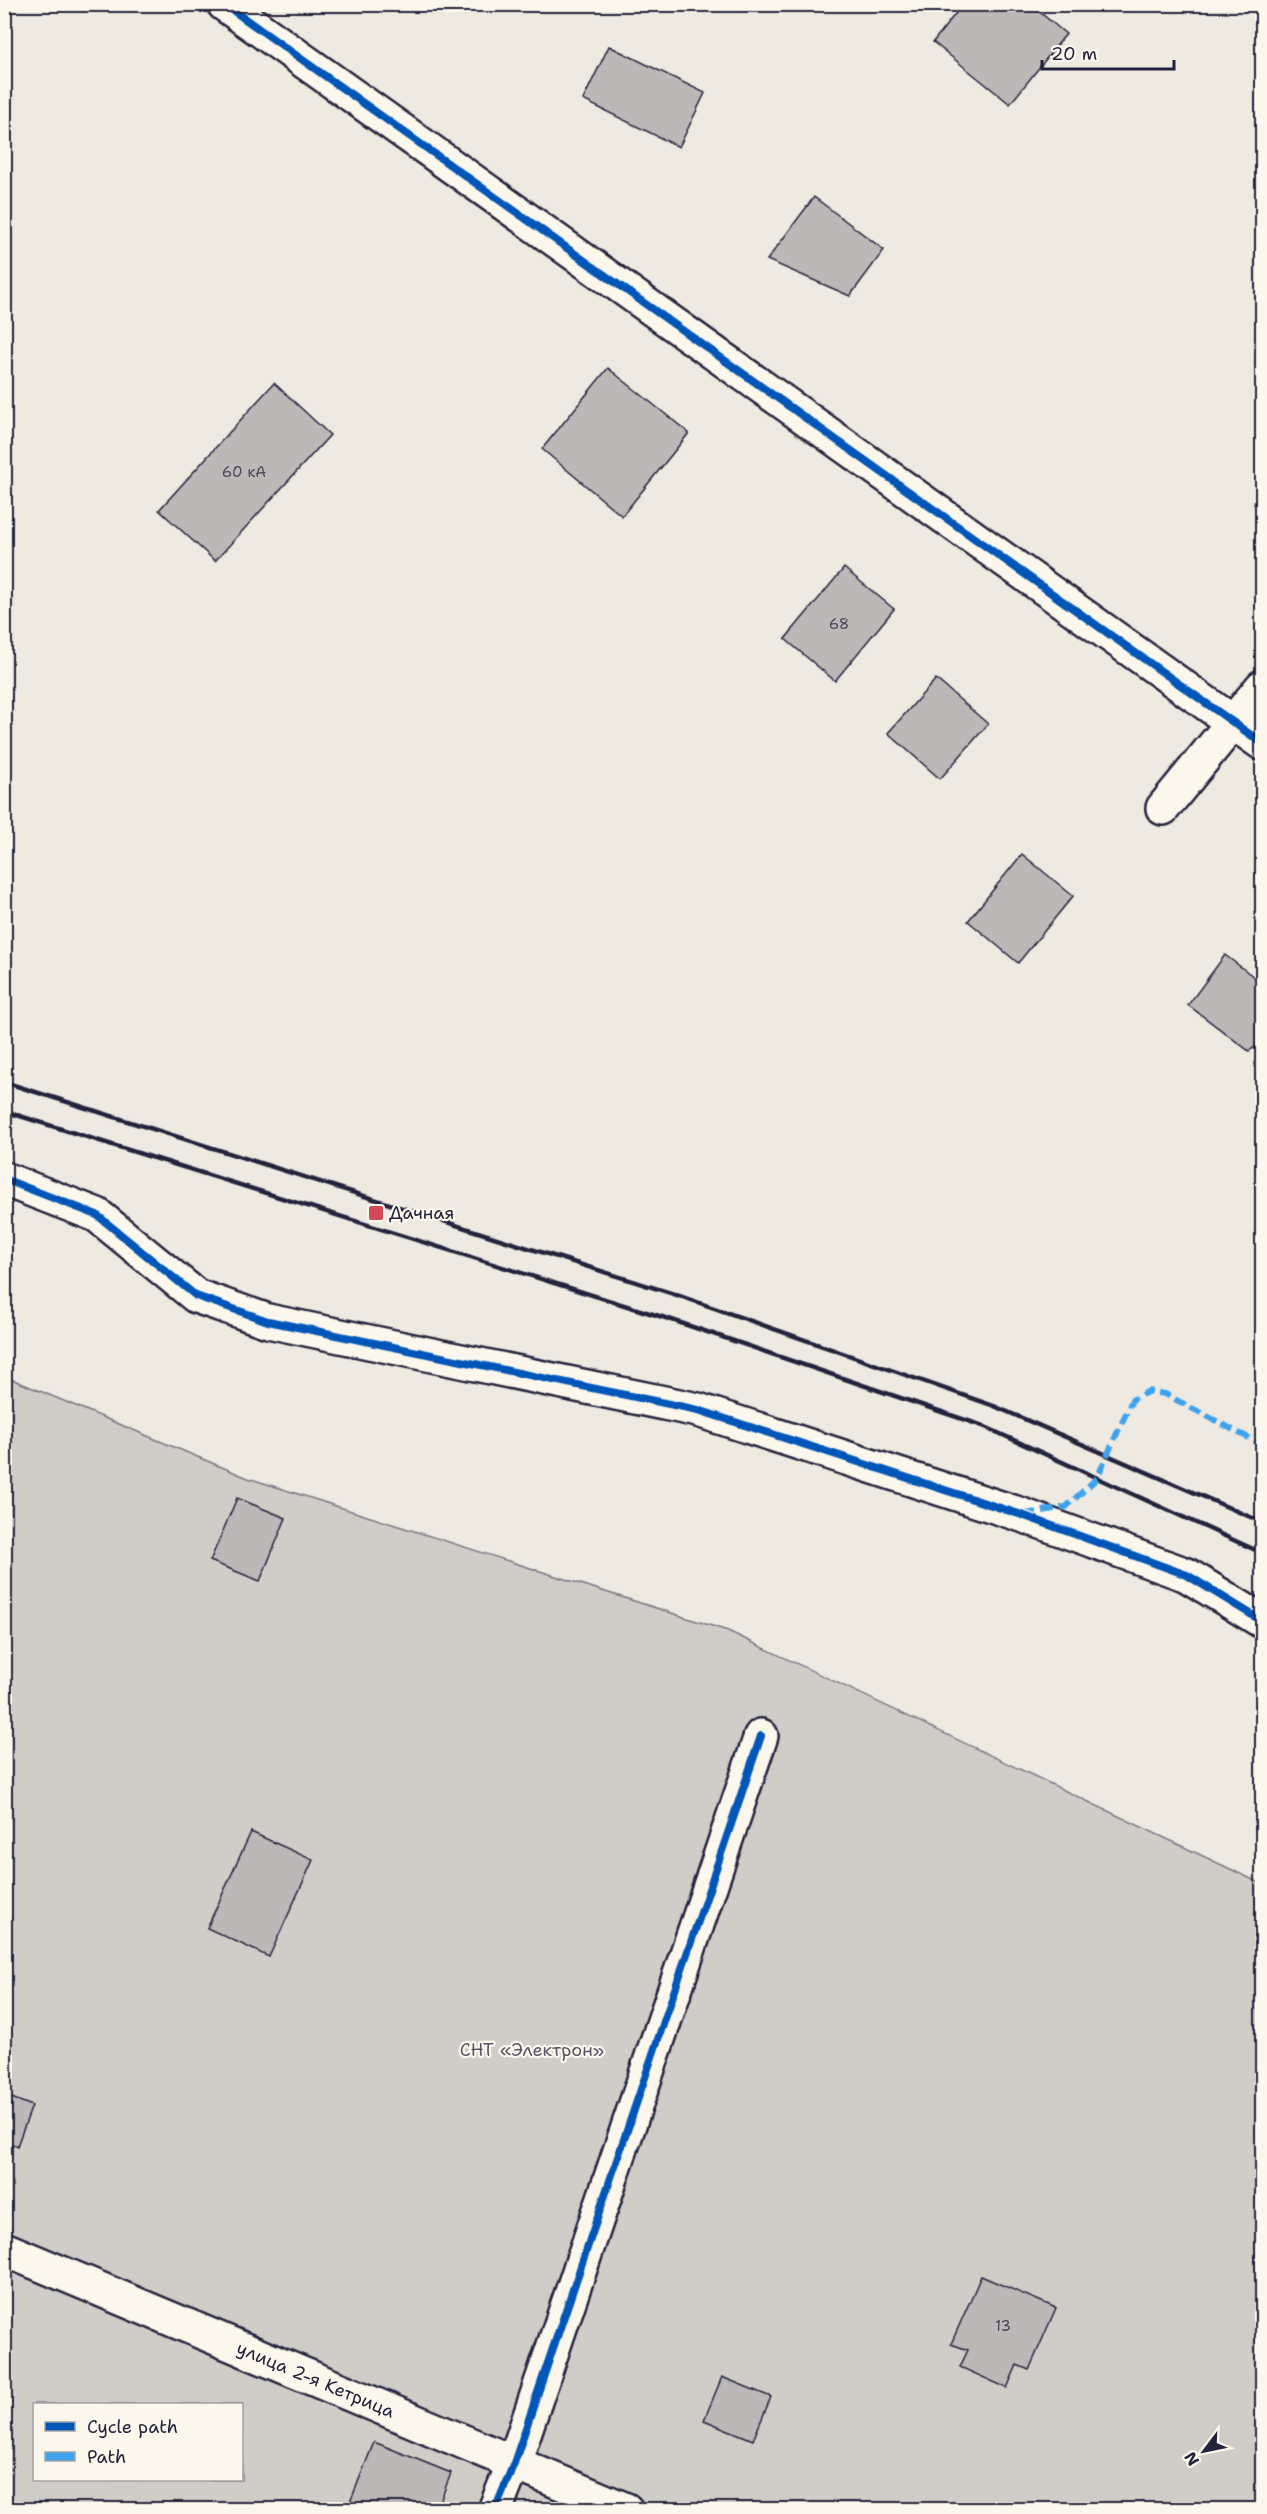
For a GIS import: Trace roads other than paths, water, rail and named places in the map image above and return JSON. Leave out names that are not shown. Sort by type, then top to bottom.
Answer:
[{"type":"street","points":[[224,4],[1263,742]]},
{"type":"street","points":[[1163,808],[1263,687]]},
{"type":"street","points":[[4,1179],[97,1215],[196,1296],[268,1321],[698,1410],[1022,1515],[1187,1575],[1263,1620]]},
{"type":"street","points":[[495,2510],[761,1736]]},
{"type":"street","name":"улица 2-я Кетрица","points":[[4,2249],[626,2510]]},
{"type":"railway","points":[[4,1082],[677,1295],[994,1406],[1262,1522]]},
{"type":"railway","points":[[4,1111],[672,1320],[983,1426],[1262,1553]]},
{"type":"place","name":"Дачная","points":[[376,1213]]},
{"type":"park label","name":"СНТ «Электрон»","points":[[532,2050]]}]
